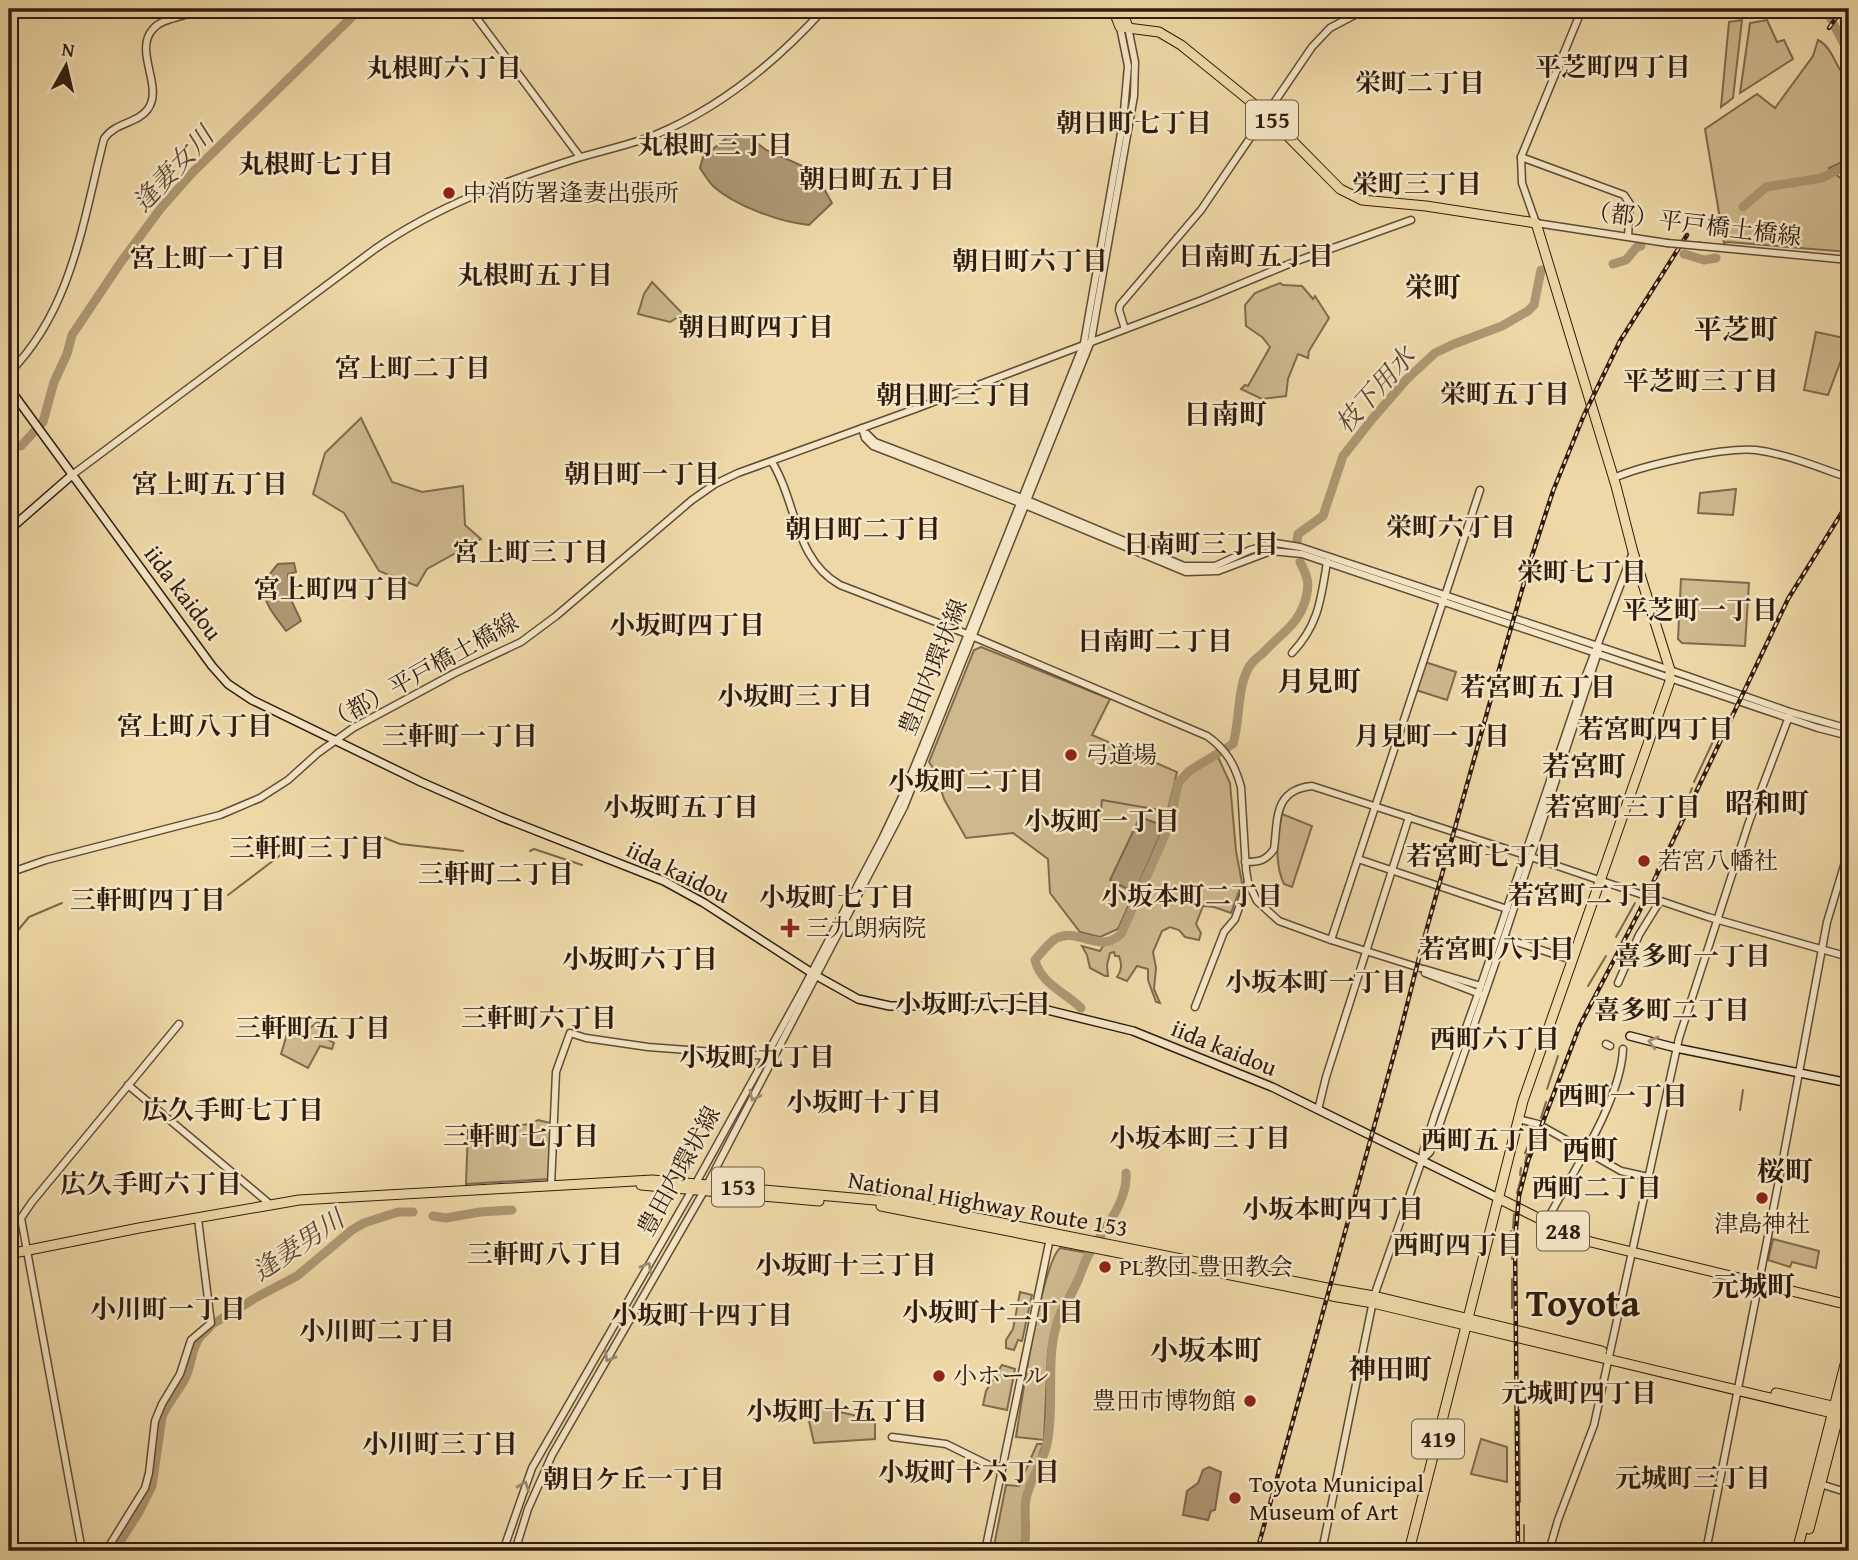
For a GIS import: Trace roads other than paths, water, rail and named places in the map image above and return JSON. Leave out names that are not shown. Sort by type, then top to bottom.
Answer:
[{"type":"highway","points":[[1113,9],[1124,27]]},
{"type":"highway","points":[[1121,9],[1124,27]]},
{"type":"highway","name":"155","points":[[1124,27],[1147,29],[1169,37],[1266,114],[1323,173],[1353,197],[1536,223]]},
{"type":"highway","points":[[1467,1322],[1518,1119],[1670,674],[1614,478],[1536,223]]},
{"type":"highway","name":"National Highway Route 153","points":[[9,1254],[299,1200],[652,1180],[705,1188],[897,1202],[1094,1245],[1373,1300],[1841,1412]]},
{"type":"highway","name":"248","points":[[1498,1198],[1576,1237],[1849,1305]]},
{"type":"highway","name":"419","points":[[1409,1551],[1467,1322]]},
{"type":"highway","points":[[1841,1412],[1849,1349]]},
{"type":"highway","points":[[1797,1551],[1841,1412],[1849,1375]]},
{"type":"highway","points":[[1803,1551],[1819,1484]]},
{"type":"main road","name":"iida kaidou","points":[[9,388],[220,676],[252,700],[412,778],[501,817],[664,881],[858,999],[909,1007],[1035,1007],[1133,1031],[1272,1087],[1498,1198]]},
{"type":"main road","points":[[9,530],[72,475]]},
{"type":"main road","points":[[1630,1036],[1849,1083]]},
{"type":"street","points":[[9,373],[43,332],[65,285],[81,237],[104,139],[113,128],[138,117],[149,106],[152,91],[147,40],[150,33],[160,24],[183,17],[196,9]]},
{"type":"street","points":[[470,9],[580,157]]},
{"type":"street","points":[[72,475],[388,240],[425,219],[513,179],[657,134],[711,105],[766,67],[824,9]]},
{"type":"street","points":[[1125,329],[1118,310],[1120,305],[1201,210],[1312,47],[1330,28],[1366,9]]},
{"type":"street","points":[[1536,223],[1522,183],[1521,157],[1582,9]]},
{"type":"street","name":"豊田内環状線","points":[[515,1551],[528,1509],[552,1455],[755,1096],[902,797],[1088,342],[1126,103],[1128,65],[1124,27]]},
{"type":"street","points":[[1521,157],[1624,195],[1630,204],[1628,236]]},
{"type":"street","name":"（都）平戸橋土橋線","points":[[9,873],[46,860],[220,816],[242,807],[283,784],[334,740],[353,728],[456,673],[515,646],[556,616],[692,500],[715,484],[738,473],[1411,220]]},
{"type":"street","name":"（都）平戸橋土橋線","points":[[1536,223],[1667,243],[1849,260]]},
{"type":"street","points":[[862,428],[875,442],[1184,566],[1215,566],[1275,543],[1289,545],[1444,598]]},
{"type":"street","points":[[1614,478],[1678,460],[1737,450],[1777,455],[1849,478]]},
{"type":"street","points":[[772,461],[808,553],[823,573],[845,587],[969,635],[1194,730],[1207,736],[1224,750],[1238,775],[1241,787],[1248,882],[1257,901],[1271,915],[1293,928],[1482,991]]},
{"type":"street","points":[[1331,940],[1480,490]]},
{"type":"street","points":[[1023,501],[1186,572],[1218,572],[1256,555],[1276,550],[1302,554],[1598,648],[1849,736]]},
{"type":"street","points":[[1322,1551],[1373,1300],[1422,1160],[1435,1114],[1504,938],[1528,856],[1633,552]]},
{"type":"street","points":[[1293,653],[1306,638],[1316,619],[1327,562]]},
{"type":"street","points":[[1789,715],[1849,729]]},
{"type":"street","points":[[1549,1551],[1558,1520],[1588,1447],[1676,1048],[1716,919],[1789,715]]},
{"type":"street","points":[[1245,862],[1262,861],[1270,854],[1278,810],[1286,797],[1305,787],[1317,787],[1716,919],[1849,957]]},
{"type":"street","points":[[1318,1110],[1365,951],[1409,817]]},
{"type":"street","points":[[1706,1551],[1830,914],[1849,849]]},
{"type":"street","points":[[1482,991],[1495,943],[1528,856]]},
{"type":"street","points":[[1358,859],[1507,909]]},
{"type":"street","points":[[1195,1007],[1224,932],[1235,919],[1248,882]]},
{"type":"street","points":[[1618,983],[1639,935],[1660,901]]},
{"type":"street","points":[[1504,938],[1572,960]]},
{"type":"street","name":"豊田内環状線","points":[[503,1551],[532,1468],[813,974]]},
{"type":"street","points":[[82,1551],[20,1222],[22,1216],[179,1024]]},
{"type":"street","points":[[551,1186],[556,1072],[570,1033],[603,1041],[773,1057]]},
{"type":"street","points":[[1546,1222],[1604,1113],[1623,1067],[1623,1049]]},
{"type":"street","points":[[128,1085],[271,1205]]},
{"type":"street","points":[[1518,1119],[1538,1124],[1621,1171],[1648,1177]]},
{"type":"street","points":[[106,1551],[145,1488],[159,1409],[180,1374],[191,1340],[211,1322],[198,1219]]},
{"type":"street","points":[[985,1551],[1051,1236]]},
{"type":"street","points":[[892,1437],[946,1444],[1001,1471]]},
{"type":"street","points":[[1819,1484],[1849,1493]]},
{"type":"waterway","name":"逢妻女川","points":[[9,447],[21,446],[43,422],[54,382],[67,354],[72,335],[161,208],[193,172],[360,9]]},
{"type":"waterway","name":"枝下用水","points":[[1826,9],[1831,19]]},
{"type":"waterway","name":"枝下用水","points":[[1834,25],[1849,61]]},
{"type":"waterway","name":"枝下用水","points":[[1743,207],[1766,187],[1822,178],[1849,164]]},
{"type":"waterway","name":"枝下用水","points":[[1613,264],[1626,260],[1641,246]]},
{"type":"waterway","name":"枝下用水","points":[[1684,254],[1704,260],[1716,258]]},
{"type":"waterway","name":"枝下用水","points":[[1297,541],[1298,534],[1323,516],[1343,456],[1406,380],[1435,353],[1502,326],[1528,311],[1534,305],[1541,270]]},
{"type":"waterway","name":"枝下用水","points":[[1081,1008],[1042,975],[1035,960],[1052,941],[1063,936],[1104,942],[1121,934],[1169,826],[1178,783],[1189,771],[1233,744],[1242,686],[1249,667],[1289,628],[1303,607],[1308,583],[1300,562]]},
{"type":"waterway","points":[[1721,731],[1727,719]]},
{"type":"waterway","points":[[1694,782],[1716,735]]},
{"type":"waterway","points":[[1684,809],[1692,788]]},
{"type":"waterway","points":[[1101,810],[1102,800],[1171,812]]},
{"type":"waterway","points":[[380,836],[400,844],[463,851]]},
{"type":"waterway","points":[[309,840],[331,837]]},
{"type":"waterway","points":[[228,895],[299,841]]},
{"type":"waterway","points":[[530,851],[534,849],[582,865]]},
{"type":"waterway","points":[[1656,871],[1660,863]]},
{"type":"waterway","points":[[220,903],[223,900]]},
{"type":"waterway","points":[[9,941],[29,917],[62,903]]},
{"type":"waterway","points":[[1616,937],[1635,903]]},
{"type":"waterway","points":[[1588,986],[1606,956]]},
{"type":"waterway","points":[[1547,1089],[1558,1056]]},
{"type":"waterway","points":[[1740,1110],[1743,1090]]},
{"type":"waterway","points":[[1541,1118],[1546,1102]]},
{"type":"waterway","points":[[1533,1141],[1536,1134]]},
{"type":"waterway","points":[[1525,1153],[1531,1139]]},
{"type":"waterway","points":[[1525,1163],[1527,1154]]},
{"type":"waterway","points":[[1520,1175],[1521,1168]]},
{"type":"waterway","name":"枝下用水","points":[[1023,1551],[1026,1538],[1026,1499],[1047,1444],[1052,1344],[1056,1328],[1089,1254],[1119,1205],[1126,1184],[1126,1173]]},
{"type":"waterway","points":[[1517,1193],[1522,1175]]},
{"type":"waterway","name":"逢妻男川","points":[[433,1216],[446,1218],[512,1210]]},
{"type":"waterway","name":"逢妻男川","points":[[114,1551],[152,1486],[162,1417],[184,1380],[201,1335],[211,1325],[297,1276],[364,1223],[398,1212],[413,1212]]},
{"type":"waterway","points":[[1513,1228],[1514,1214]]},
{"type":"waterway","points":[[1510,1241],[1511,1231]]},
{"type":"waterway","points":[[1512,1259],[1513,1246]]},
{"type":"waterway","points":[[1512,1279],[1512,1308]]},
{"type":"waterway","points":[[1519,1410],[1520,1502]]},
{"type":"waterway","points":[[1524,1525],[1524,1551]]},
{"type":"railway","points":[[1829,28],[1842,9]]},
{"type":"railway","points":[[1257,1551],[1502,659],[1553,491],[1584,415],[1620,341],[1687,235]]},
{"type":"railway","points":[[1518,1551],[1515,1239],[1519,1196],[1528,1161],[1580,1025],[1639,912],[1788,599],[1849,501]]},
{"type":"place","name":"中消防署逢妻出張所","points":[[449,193]]},
{"type":"place","name":"弓道場","points":[[1071,755]]},
{"type":"place","name":"若宮八幡社","points":[[1644,861]]},
{"type":"place","name":"三九朗病院","points":[[790,928]]},
{"type":"place","name":"津島神社","points":[[1762,1198]]},
{"type":"place","name":"PL教団 豊田教会","points":[[1105,1267]]},
{"type":"place","name":"小ホール","points":[[939,1376]]},
{"type":"place","name":"豊田市博物館","points":[[1250,1401]]},
{"type":"place","name":"Toyota Municipal Museum of Art","points":[[1235,1498]]},
{"type":"district","name":"平芝町四丁目","points":[[1613,67]]},
{"type":"district","name":"丸根町六丁目","points":[[444,68]]},
{"type":"district","name":"栄町二丁目","points":[[1420,83]]},
{"type":"district","name":"朝日町七丁目","points":[[1134,123]]},
{"type":"district","name":"丸根町三丁目","points":[[715,145]]},
{"type":"district","name":"丸根町七丁目","points":[[316,164]]},
{"type":"district","name":"朝日町五丁目","points":[[877,179]]},
{"type":"district","name":"栄町三丁目","points":[[1417,184]]},
{"type":"district","name":"日南町五丁目","points":[[1256,256]]},
{"type":"district","name":"宮上町一丁目","points":[[208,258]]},
{"type":"district","name":"朝日町六丁目","points":[[1030,261]]},
{"type":"district","name":"丸根町五丁目","points":[[535,275]]},
{"type":"district","name":"栄町","points":[[1433,287]]},
{"type":"district","name":"朝日町四丁目","points":[[756,327]]},
{"type":"district","name":"平芝町","points":[[1736,329]]},
{"type":"district","name":"宮上町二丁目","points":[[413,368]]},
{"type":"district","name":"平芝町三丁目","points":[[1701,381]]},
{"type":"district","name":"栄町五丁目","points":[[1505,394]]},
{"type":"district","name":"朝日町三丁目","points":[[954,395]]},
{"type":"district","name":"日南町","points":[[1225,414]]},
{"type":"district","name":"朝日町一丁目","points":[[642,474]]},
{"type":"district","name":"宮上町五丁目","points":[[210,484]]},
{"type":"district","name":"栄町六丁目","points":[[1451,527]]},
{"type":"district","name":"朝日町二丁目","points":[[863,529]]},
{"type":"district","name":"日南町三丁目","points":[[1201,544]]},
{"type":"district","name":"宮上町三丁目","points":[[531,552]]},
{"type":"district","name":"栄町七丁目","points":[[1582,572]]},
{"type":"district","name":"宮上町四丁目","points":[[332,589]]},
{"type":"district","name":"平芝町一丁目","points":[[1700,610]]},
{"type":"district","name":"小坂町四丁目","points":[[687,625]]},
{"type":"district","name":"日南町二丁目","points":[[1155,641]]},
{"type":"district","name":"月見町","points":[[1319,681]]},
{"type":"district","name":"若宮町五丁目","points":[[1538,687]]},
{"type":"district","name":"小坂町三丁目","points":[[795,696]]},
{"type":"district","name":"宮上町八丁目","points":[[195,726]]},
{"type":"district","name":"若宮町四丁目","points":[[1656,729]]},
{"type":"district","name":"三軒町一丁目","points":[[460,736]]},
{"type":"district","name":"月見町一丁目","points":[[1432,736]]},
{"type":"district","name":"若宮町","points":[[1584,766]]},
{"type":"district","name":"小坂町二丁目","points":[[966,781]]},
{"type":"district","name":"昭和町","points":[[1767,803]]},
{"type":"district","name":"小坂町五丁目","points":[[681,807]]},
{"type":"district","name":"若宮町三丁目","points":[[1623,807]]},
{"type":"district","name":"小坂町一丁目","points":[[1102,821]]},
{"type":"district","name":"三軒町三丁目","points":[[307,848]]},
{"type":"district","name":"若宮町七丁目","points":[[1484,856]]},
{"type":"district","name":"三軒町二丁目","points":[[496,874]]},
{"type":"district","name":"若宮町二丁目","points":[[1586,895]]},
{"type":"district","name":"小坂本町二丁目","points":[[1192,896]]},
{"type":"district","name":"小坂町七丁目","points":[[837,897]]},
{"type":"district","name":"三軒町四丁目","points":[[148,900]]},
{"type":"district","name":"若宮町八丁目","points":[[1497,949]]},
{"type":"district","name":"喜多町一丁目","points":[[1693,956]]},
{"type":"district","name":"小坂町六丁目","points":[[640,959]]},
{"type":"district","name":"小坂本町一丁目","points":[[1316,982]]},
{"type":"district","name":"小坂町八丁目","points":[[973,1004]]},
{"type":"district","name":"喜多町二丁目","points":[[1672,1010]]},
{"type":"district","name":"三軒町六丁目","points":[[539,1018]]},
{"type":"district","name":"三軒町五丁目","points":[[313,1028]]},
{"type":"district","name":"西町六丁目","points":[[1495,1039]]},
{"type":"district","name":"小坂町九丁目","points":[[757,1057]]},
{"type":"district","name":"西町一丁目","points":[[1623,1096]]},
{"type":"district","name":"小坂町十丁目","points":[[864,1102]]},
{"type":"district","name":"広久手町七丁目","points":[[233,1110]]},
{"type":"district","name":"三軒町七丁目","points":[[521,1136]]},
{"type":"district","name":"小坂本町三丁目","points":[[1200,1138]]},
{"type":"district","name":"西町五丁目","points":[[1486,1140]]},
{"type":"district","name":"西町","points":[[1590,1150]]},
{"type":"district","name":"桜町","points":[[1785,1171]]},
{"type":"district","name":"広久手町六丁目","points":[[151,1184]]},
{"type":"district","name":"西町二丁目","points":[[1597,1188]]},
{"type":"district","name":"小坂本町四丁目","points":[[1333,1209]]},
{"type":"district","name":"西町四丁目","points":[[1458,1245]]},
{"type":"district","name":"三軒町八丁目","points":[[545,1254]]},
{"type":"district","name":"小坂町十三丁目","points":[[846,1265]]},
{"type":"district","name":"元城町","points":[[1753,1286]]},
{"type":"district","name":"Toyota","points":[[1583,1303]]},
{"type":"district","name":"小川町一丁目","points":[[168,1309]]},
{"type":"district","name":"小坂町十二丁目","points":[[993,1312]]},
{"type":"district","name":"小坂町十四丁目","points":[[702,1315]]},
{"type":"district","name":"小川町二丁目","points":[[377,1331]]},
{"type":"district","name":"小坂本町","points":[[1206,1350]]},
{"type":"district","name":"神田町","points":[[1390,1369]]},
{"type":"district","name":"元城町四丁目","points":[[1579,1393]]},
{"type":"district","name":"小坂町十五丁目","points":[[837,1411]]},
{"type":"district","name":"小川町三丁目","points":[[440,1444]]},
{"type":"district","name":"小坂町十六丁目","points":[[969,1472]]},
{"type":"district","name":"元城町三丁目","points":[[1693,1478]]},
{"type":"district","name":"朝日ケ丘一丁目","points":[[634,1479]]}]
